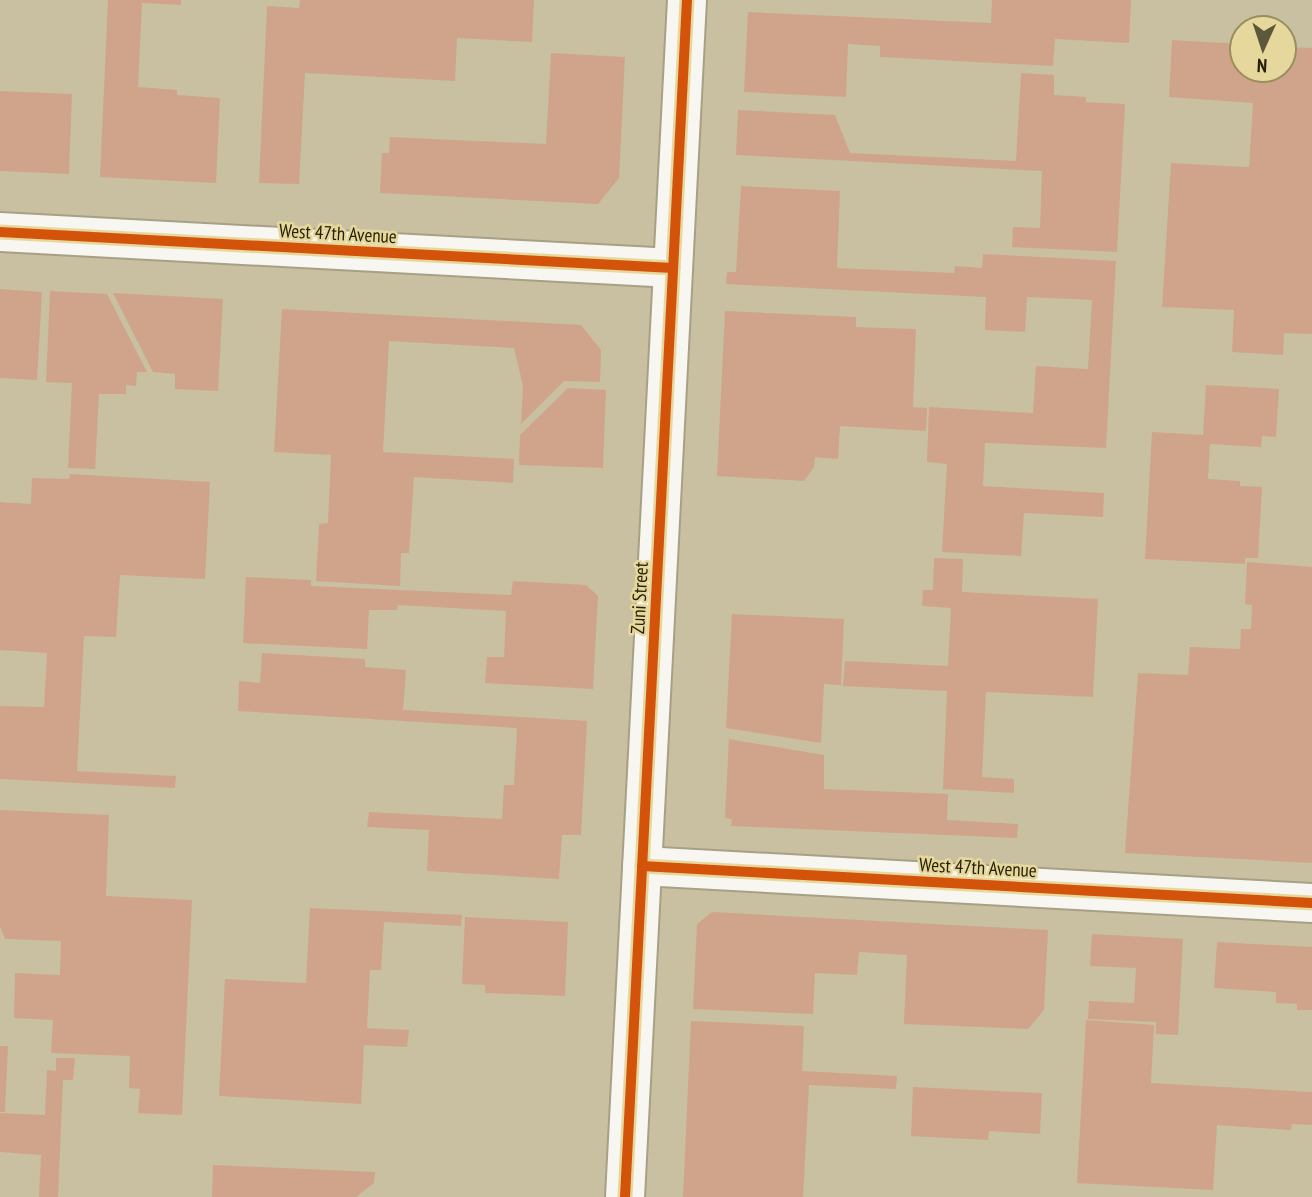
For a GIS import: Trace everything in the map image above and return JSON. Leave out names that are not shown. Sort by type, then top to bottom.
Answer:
[{"type":"street","name":"Zuni Street","points":[[625,1197],[688,0]]},
{"type":"street","name":"West 47th Avenue","points":[[0,232],[673,268]]},
{"type":"street","name":"West 47th Avenue","points":[[642,866],[1312,903]]},
{"type":"shaded area","points":[[108,0],[181,0],[181,5],[142,3],[138,87],[177,90],[177,95],[220,98],[216,183],[100,177]]},
{"type":"shaded area","points":[[300,0],[534,0],[532,42],[457,38],[455,81],[305,73],[299,184],[259,183],[267,6],[299,8]]},
{"type":"shaded area","points":[[992,0],[1131,0],[1129,43],[1055,39],[1053,66],[880,57],[880,46],[848,44],[846,97],[744,92],[748,12],[991,23]]},
{"type":"shaded area","points":[[1172,40],[1228,43],[1228,84],[1298,84],[1298,48],[1312,48],[1312,334],[1284,333],[1283,355],[1232,352],[1234,310],[1162,307],[1171,163],[1249,167],[1253,103],[1169,97]]},
{"type":"shaded area","points":[[551,53],[625,57],[619,178],[598,204],[380,193],[382,153],[389,153],[390,137],[546,144]]},
{"type":"shaded area","points":[[1021,73],[1054,75],[1054,95],[1086,97],[1086,102],[1125,104],[1117,252],[1012,247],[1013,227],[1040,228],[1042,171],[736,155],[738,110],[835,115],[850,153],[1016,161]]},
{"type":"shaded area","points":[[0,91],[72,94],[69,174],[0,171]]},
{"type":"shaded area","points":[[741,186],[840,191],[837,268],[954,273],[955,266],[982,268],[983,254],[1116,261],[1106,448],[985,443],[983,486],[1104,493],[1103,517],[1024,513],[1021,556],[942,552],[947,464],[927,462],[929,407],[1033,413],[1036,366],[1088,369],[1092,300],[1027,297],[1025,332],[985,330],[986,297],[726,284],[727,272],[736,272]]},
{"type":"shaded area","points":[[0,289],[42,292],[37,380],[0,378]]},
{"type":"shaded area","points":[[50,291],[107,294],[147,372],[137,372],[136,386],[126,385],[126,394],[99,394],[95,469],[68,468],[72,383],[46,382]]},
{"type":"shaded area","points":[[113,293],[223,299],[218,391],[175,389],[175,374],[153,372]]},
{"type":"shaded area","points":[[282,309],[581,325],[601,350],[600,382],[564,381],[521,424],[523,386],[514,348],[389,341],[383,452],[514,459],[513,483],[414,477],[409,553],[401,553],[400,586],[316,581],[319,524],[328,523],[331,455],[274,452]]},
{"type":"shaded area","points":[[725,311],[856,317],[856,327],[916,329],[913,407],[927,408],[926,431],[840,426],[838,459],[815,457],[814,467],[804,481],[717,476]]},
{"type":"shaded area","points":[[1206,385],[1279,389],[1276,437],[1262,436],[1261,447],[1210,444],[1208,479],[1240,481],[1240,486],[1262,487],[1258,558],[1245,558],[1245,564],[1145,559],[1152,432],[1203,435]]},
{"type":"shaded area","points":[[568,388],[606,390],[603,468],[519,465],[520,435]]},
{"type":"shaded area","points":[[70,474],[210,482],[205,579],[120,575],[116,637],[84,636],[77,771],[176,776],[175,788],[0,779],[0,706],[44,707],[47,653],[0,650],[0,502],[31,504],[32,478],[69,479]]},
{"type":"shaded area","points":[[934,558],[963,559],[962,592],[1098,599],[1093,697],[986,692],[982,777],[1014,779],[1014,793],[943,789],[947,691],[843,686],[845,661],[948,666],[951,608],[922,606],[923,590],[933,590]]},
{"type":"shaded area","points":[[1247,562],[1312,567],[1312,863],[1125,853],[1138,673],[1188,675],[1190,647],[1240,649],[1241,629],[1251,629],[1252,605],[1245,604]]},
{"type":"shaded area","points":[[246,577],[311,580],[311,586],[511,595],[513,581],[586,585],[598,596],[593,689],[485,683],[487,657],[504,657],[506,611],[398,605],[397,610],[369,610],[367,649],[243,643]]},
{"type":"shaded area","points":[[732,614],[844,619],[841,685],[824,684],[821,743],[726,728]]},
{"type":"shaded area","points":[[262,653],[365,659],[365,667],[406,670],[403,710],[587,721],[581,835],[562,835],[559,879],[427,871],[429,830],[367,827],[369,812],[502,819],[504,785],[514,785],[517,728],[238,711],[239,681],[260,683]]},
{"type":"shaded area","points":[[729,739],[824,755],[824,789],[948,794],[947,820],[1018,824],[1017,838],[731,826],[732,819],[725,818]]},
{"type":"shaded area","points":[[0,810],[109,815],[106,896],[192,900],[182,1115],[138,1113],[140,1089],[129,1088],[130,1056],[51,1053],[53,1020],[14,1018],[15,973],[60,975],[61,941],[5,939],[0,926]]},
{"type":"shaded area","points":[[310,908],[462,915],[461,926],[384,922],[381,970],[370,970],[367,1028],[409,1030],[407,1047],[364,1045],[361,1104],[219,1096],[225,979],[306,983]]},
{"type":"shaded area","points":[[712,912],[1048,930],[1044,1010],[1028,1029],[904,1024],[907,955],[859,952],[857,975],[815,973],[813,1014],[693,1009],[697,924]]},
{"type":"shaded area","points":[[465,917],[568,922],[565,996],[485,993],[485,985],[462,984]]},
{"type":"shaded area","points":[[1092,934],[1183,939],[1178,1035],[1156,1034],[1156,1022],[1088,1019],[1089,1001],[1134,1003],[1136,968],[1090,966]]},
{"type":"shaded area","points":[[1217,942],[1312,947],[1312,1010],[1297,1010],[1297,1004],[1276,1003],[1276,992],[1214,988]]},
{"type":"shaded area","points":[[1086,1020],[1154,1025],[1151,1083],[1312,1092],[1312,1125],[1292,1124],[1291,1130],[1217,1125],[1213,1190],[1077,1183]]},
{"type":"shaded area","points":[[691,1021],[804,1026],[802,1071],[897,1076],[896,1089],[809,1085],[803,1197],[683,1197]]},
{"type":"shaded area","points":[[0,1046],[8,1046],[5,1112],[0,1112]]},
{"type":"shaded area","points":[[56,1058],[75,1058],[73,1080],[63,1080],[58,1197],[39,1197],[41,1155],[0,1152],[0,1113],[45,1115],[47,1070],[56,1071]]},
{"type":"shaded area","points":[[913,1087],[1042,1093],[1040,1134],[989,1131],[988,1140],[911,1136]]},
{"type":"shaded area","points":[[213,1165],[375,1172],[374,1183],[356,1197],[212,1197]]},
{"type":"cycle path","points":[[625,1197],[687,0]]},
{"type":"cycle path","points":[[0,232],[673,268]]},
{"type":"cycle path","points":[[642,866],[1312,903]]}]
